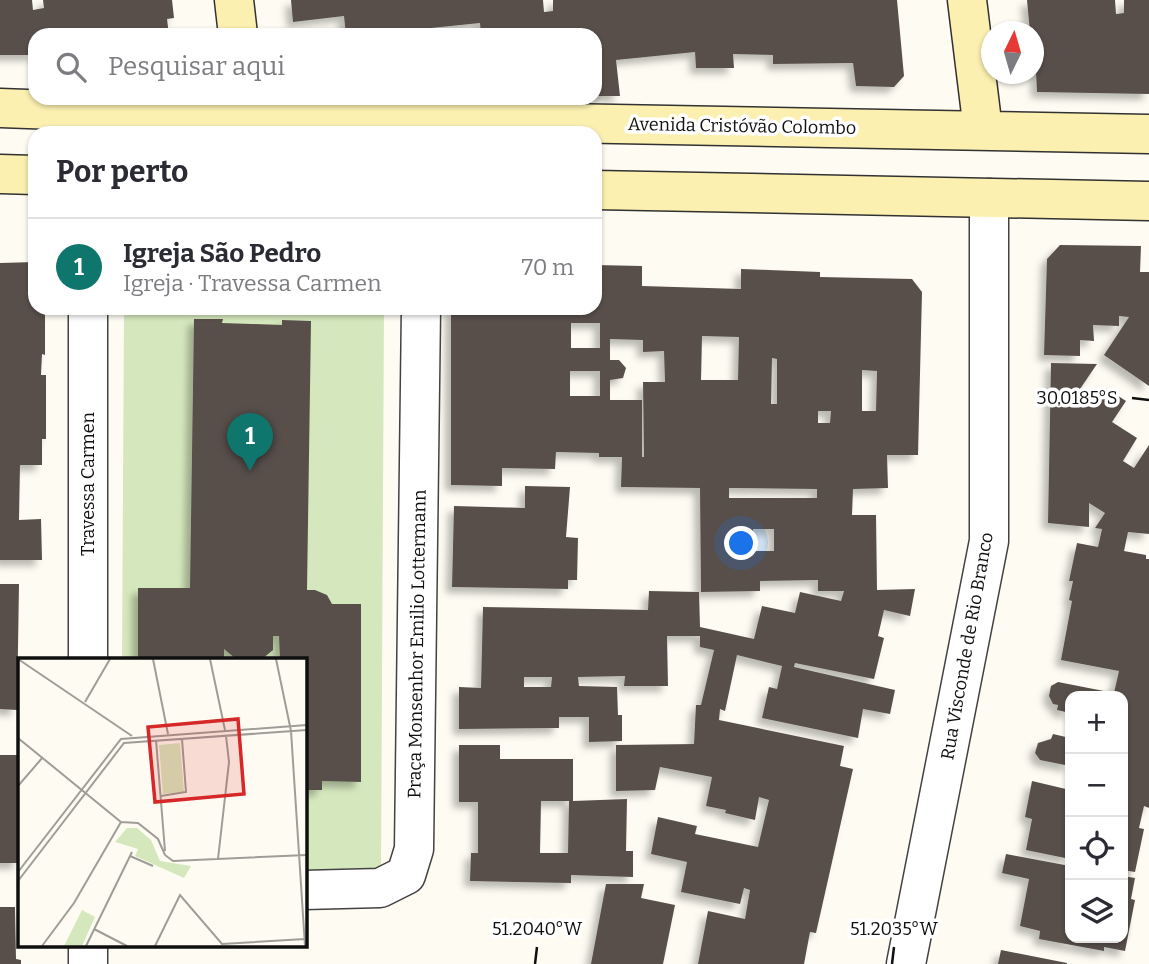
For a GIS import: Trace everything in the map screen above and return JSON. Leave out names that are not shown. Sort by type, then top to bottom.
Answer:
[{"type":"main road","points":[[234,0],[237,28]]},
{"type":"main road","points":[[967,0],[982,130]]},
{"type":"main road","name":"Avenida Cristóvão Colombo","points":[[0,108],[246,108],[1149,134]]},
{"type":"main road","points":[[0,174],[28,175]]},
{"type":"main road","points":[[602,190],[1149,201]]},
{"type":"street","name":"Rua Visconde de Rio Branco","points":[[906,964],[989,541],[989,198]]},
{"type":"street","name":"Travessa Carmen","points":[[88,315],[88,658]]},
{"type":"street","name":"Praça Monsenhor Emilio Lottermann","points":[[306,890],[380,888],[406,875],[414,849],[421,315]]},
{"type":"street","points":[[88,946],[88,964]]},
{"type":"green space","points":[[124,315],[384,315],[381,873],[306,872],[306,658],[122,658]]},
{"type":"building","points":[[0,0],[32,0],[33,10],[44,8],[43,0],[172,0],[174,18],[167,19],[168,28],[28,28],[28,55],[0,55]]},
{"type":"building","points":[[291,0],[543,0],[544,12],[553,11],[553,0],[897,0],[904,76],[894,87],[856,86],[853,63],[773,64],[773,55],[733,54],[734,68],[696,68],[695,52],[616,60],[620,96],[602,96],[602,28],[480,28],[480,23],[431,28],[345,28],[344,16],[293,22]]},
{"type":"building","points":[[1027,0],[1115,0],[1116,14],[1124,13],[1124,0],[1149,0],[1149,94],[1037,92],[1037,84],[1044,84],[1044,21],[1029,21]]},
{"type":"building","points":[[1060,245],[1141,246],[1140,272],[1149,272],[1149,386],[1104,355],[1129,317],[1119,316],[1119,326],[1093,325],[1094,341],[1080,340],[1080,356],[1044,355],[1047,259]]},
{"type":"building","points":[[28,262],[28,315],[45,315],[45,355],[42,354],[41,375],[46,375],[46,439],[42,439],[42,465],[20,465],[19,520],[41,519],[42,560],[0,560],[0,263]]},
{"type":"building","points":[[602,265],[642,266],[642,286],[741,289],[741,269],[820,272],[820,277],[912,279],[922,292],[918,455],[887,455],[888,488],[853,489],[852,515],[876,515],[877,590],[915,589],[910,616],[884,610],[878,636],[884,638],[874,679],[795,663],[794,667],[895,690],[890,714],[863,709],[858,738],[762,718],[769,687],[777,689],[782,666],[737,655],[725,711],[720,709],[719,720],[844,746],[840,766],[853,769],[816,933],[810,932],[804,964],[698,964],[708,911],[745,919],[750,890],[744,888],[740,904],[681,892],[687,862],[651,854],[658,817],[697,826],[695,834],[758,847],[769,800],[759,797],[755,820],[725,813],[726,810],[706,806],[712,777],[660,767],[655,790],[616,791],[616,745],[694,744],[696,705],[701,705],[714,650],[700,647],[700,636],[667,636],[668,686],[624,686],[625,676],[578,677],[579,686],[617,687],[618,715],[622,715],[622,741],[589,742],[589,717],[559,717],[559,728],[459,729],[459,687],[481,688],[483,607],[648,610],[649,591],[699,592],[700,627],[754,639],[762,606],[795,613],[800,592],[841,601],[844,591],[818,591],[818,580],[760,581],[760,591],[701,592],[700,488],[621,487],[622,457],[599,457],[599,453],[556,452],[555,469],[502,468],[502,486],[451,485],[451,315],[602,315]],"holes":[[[571,323],[600,323],[600,348],[571,348]],[[702,336],[739,337],[738,380],[701,380]],[[610,339],[643,340],[643,352],[664,351],[665,382],[643,382],[644,457],[642,400],[610,400],[610,380],[623,378],[626,368],[619,360],[610,360]],[[772,358],[777,359],[777,404],[771,404]],[[862,370],[877,371],[876,411],[862,411]],[[570,371],[600,371],[600,396],[570,396]],[[818,411],[831,411],[830,423],[818,423]],[[729,488],[817,489],[817,498],[729,498]],[[753,529],[774,529],[774,551],[753,551]],[[524,677],[552,677],[551,687],[524,687]]]},
{"type":"building","points":[[194,319],[282,325],[282,320],[311,321],[307,590],[327,595],[332,604],[361,604],[361,782],[322,781],[322,790],[306,790],[306,658],[280,658],[279,636],[273,636],[273,650],[263,658],[235,658],[224,649],[224,658],[138,658],[138,588],[190,588]]},
{"type":"building","points":[[1051,363],[1097,364],[1080,389],[1097,402],[1106,388],[1126,401],[1112,422],[1137,438],[1123,461],[1134,468],[1149,445],[1149,534],[1128,532],[1124,551],[1146,555],[1146,559],[1149,559],[1149,808],[1144,806],[1139,828],[1144,829],[1135,872],[1128,871],[1128,691],[1114,691],[1119,671],[1061,660],[1072,601],[1069,600],[1073,581],[1069,581],[1077,543],[1098,547],[1102,529],[1095,528],[1105,513],[1089,503],[1089,527],[1048,523]]},
{"type":"building","points":[[525,486],[570,487],[566,537],[578,538],[577,580],[568,580],[568,589],[452,587],[454,506],[525,508]]},
{"type":"building","points":[[0,584],[19,584],[17,710],[0,709]]},
{"type":"building","points":[[1058,682],[1104,691],[1065,691],[1065,712],[1057,710],[1058,705],[1053,704],[1049,696],[1051,686]]},
{"type":"building","points":[[1053,734],[1065,737],[1065,765],[1040,760],[1035,753],[1038,743],[1051,739]]},
{"type":"building","points":[[459,745],[500,745],[500,759],[573,759],[573,801],[627,799],[626,851],[633,851],[633,877],[571,875],[571,883],[470,881],[471,853],[478,853],[478,802],[459,802]],"holes":[[[541,801],[569,801],[568,853],[540,853]]]},
{"type":"building","points":[[0,755],[18,755],[18,863],[0,863]]},
{"type":"building","points":[[1032,781],[1065,789],[1065,858],[1026,850],[1032,819],[1025,817]]},
{"type":"building","points":[[1006,854],[1065,865],[1065,943],[1127,943],[1125,951],[1104,947],[1104,951],[1039,939],[1040,931],[1020,926],[1029,879],[1002,873]]},
{"type":"building","points":[[1128,877],[1135,878],[1131,899],[1135,900],[1128,936]]},
{"type":"building","points":[[606,884],[644,884],[641,898],[675,905],[663,964],[591,964]]},
{"type":"building","points":[[0,907],[15,907],[16,959],[21,960],[21,964],[0,964]]},
{"type":"building","points":[[1001,950],[1067,963],[1067,964],[998,964]]},
{"type":"place","name":"Igreja São Pedro","points":[[250,471]]}]
